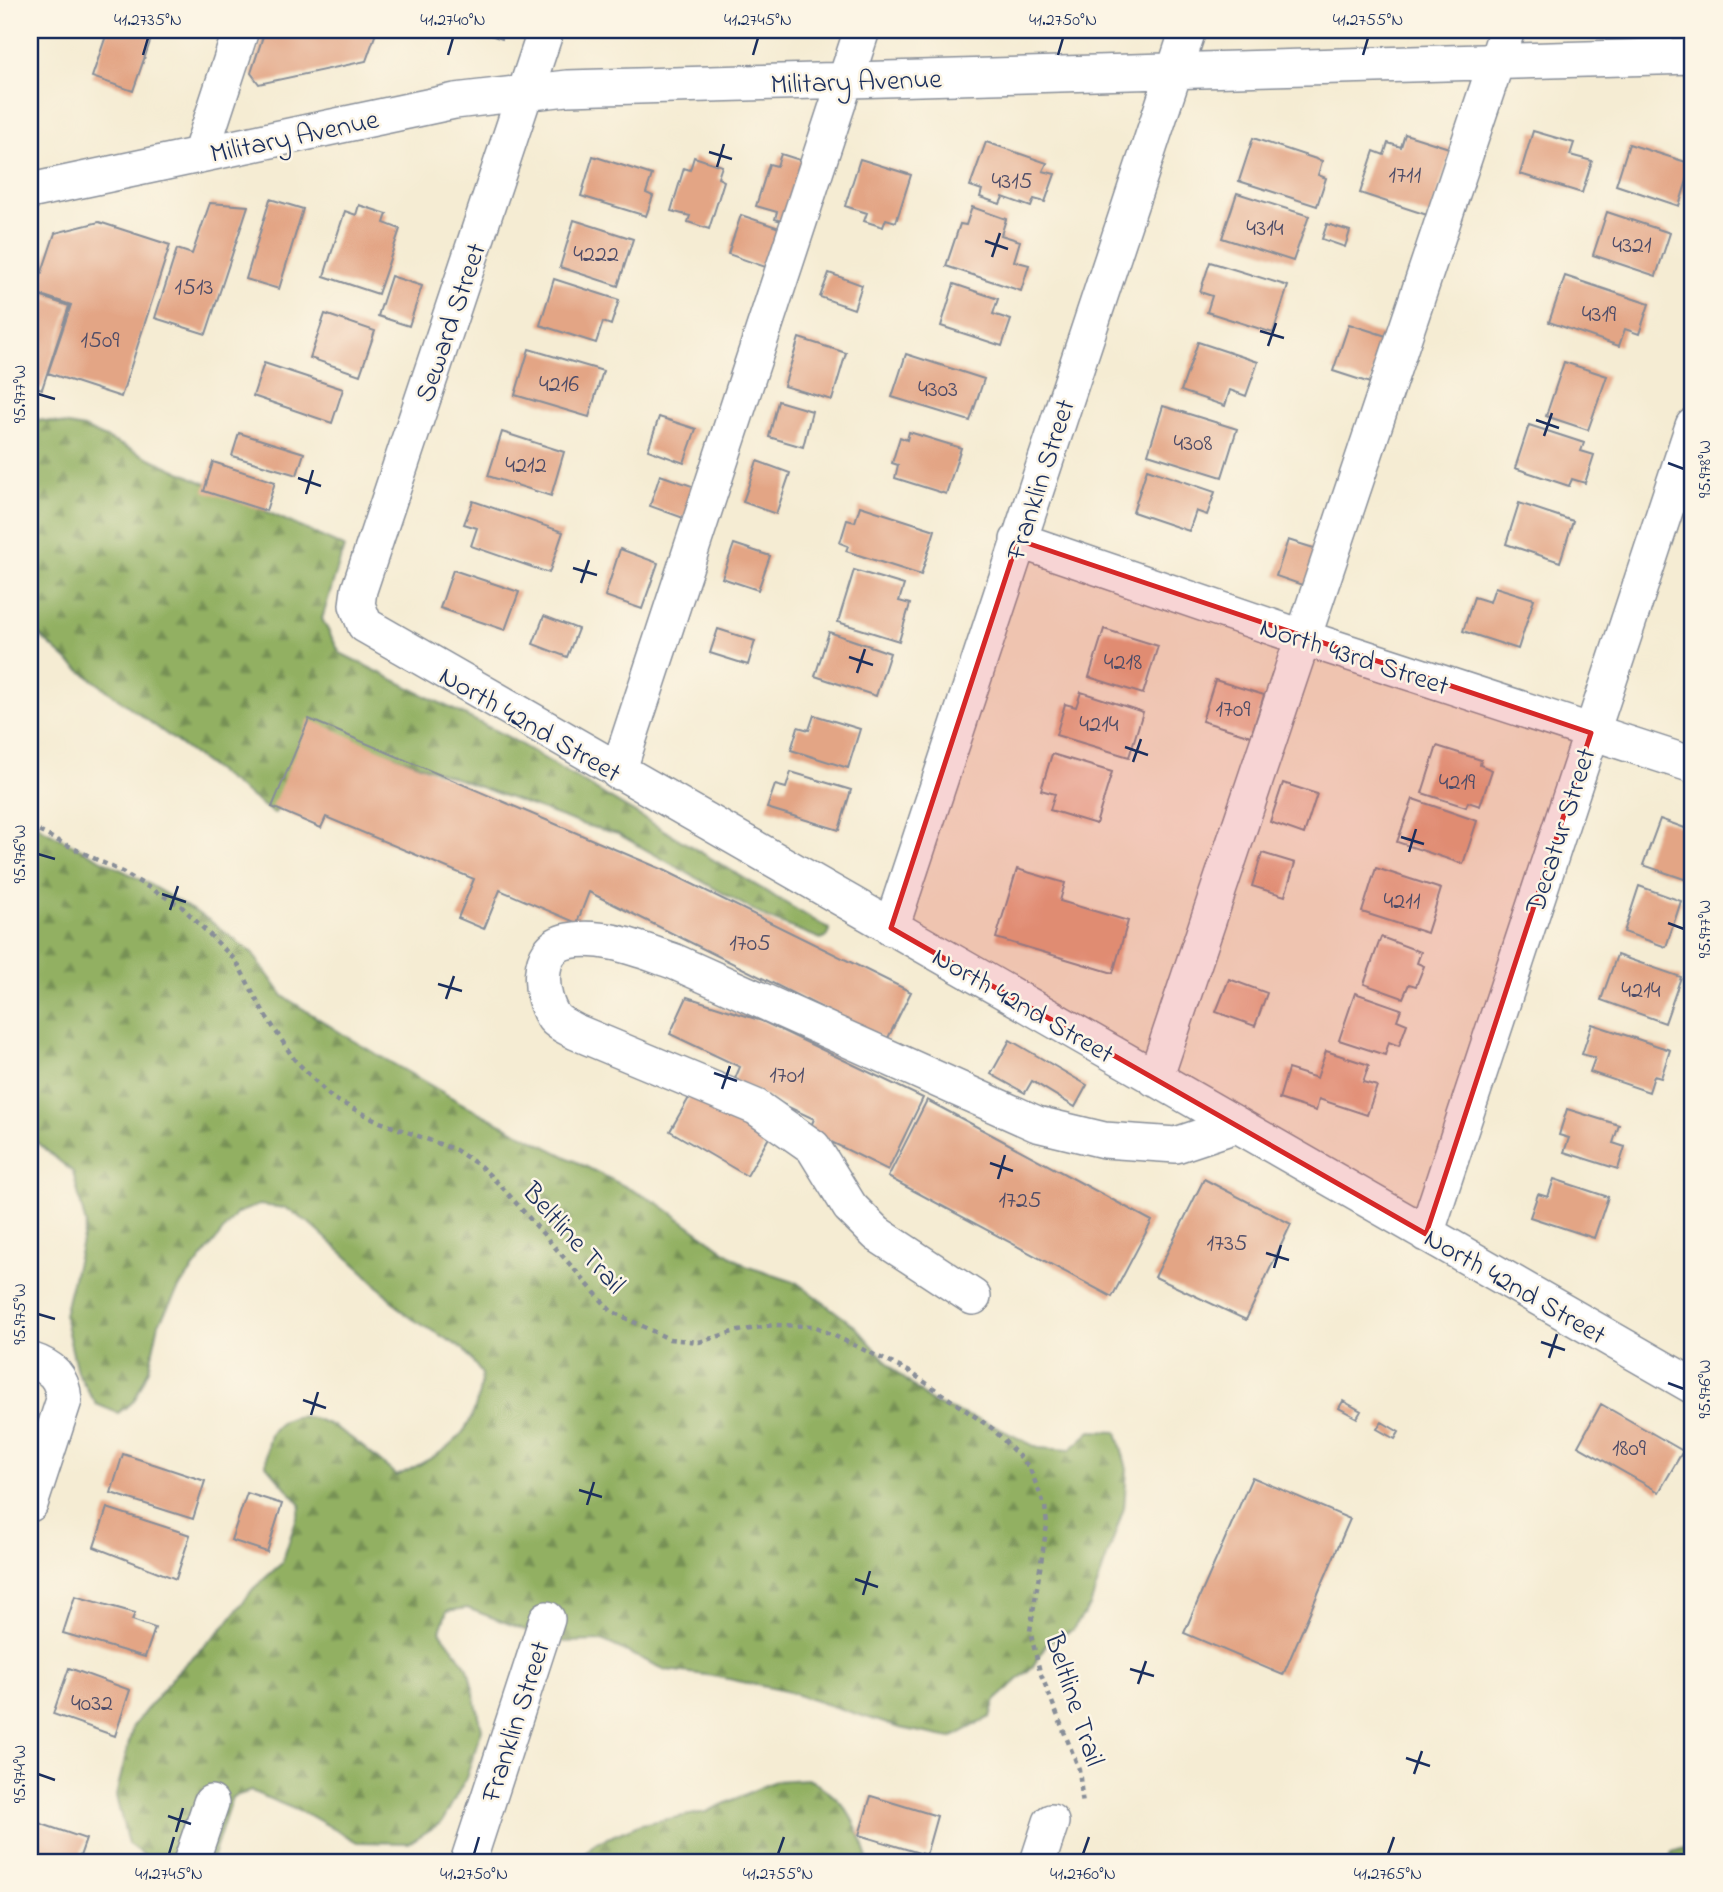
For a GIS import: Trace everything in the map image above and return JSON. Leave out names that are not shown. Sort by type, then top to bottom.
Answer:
[{"type":"street","points":[[200,155],[241,30]]},
{"type":"street","name":"Seward Street","points":[[360,615],[357,605],[359,590],[547,30]]},
{"type":"street","points":[[618,772],[862,30]]},
{"type":"street","name":"Franklin Street","points":[[891,928],[1188,30]]},
{"type":"street","points":[[1155,1079],[1501,46]]},
{"type":"street","name":"Military Avenue","points":[[30,191],[455,101],[567,88],[1175,70],[1501,46],[1693,56]]},
{"type":"street","name":"Decatur Street","points":[[1426,1234],[1693,426]]},
{"type":"street","name":"North 43rd Street","points":[[1018,540],[1304,638],[1693,765]]},
{"type":"street","name":"North 42nd Street","points":[[360,615],[365,625],[376,634],[1693,1384]]},
{"type":"street","points":[[973,1297],[877,1234],[849,1207],[813,1147],[757,1107],[576,1032],[555,1020],[544,999],[541,982],[548,955],[564,941],[586,939],[625,945],[649,953],[744,990],[1037,1124],[1104,1140],[1176,1145],[1236,1125]]},
{"type":"street","points":[[30,1360],[45,1364],[63,1384],[64,1400],[30,1504]]},
{"type":"street","name":"Franklin Street","points":[[468,1862],[547,1619]]},
{"type":"street","points":[[191,1862],[211,1803]]},
{"type":"street","points":[[1038,1862],[1065,1819]]},
{"type":"path","name":"Beltline Trail","points":[[30,827],[122,872],[181,906],[236,961],[264,1013],[294,1059],[332,1098],[380,1122],[456,1150],[480,1166],[501,1186],[611,1311],[669,1339],[699,1342],[733,1332],[774,1325],[814,1326],[910,1372],[967,1409],[1001,1437],[1029,1467],[1045,1506],[1047,1525],[1030,1631],[1040,1672],[1079,1769],[1083,1805],[1065,1819]]},
{"type":"highlighted area","points":[[1018,540],[1591,733],[1426,1234],[891,928]]},
{"type":"green space","points":[[30,418],[84,428],[344,547],[322,619],[340,653],[508,737],[829,929],[828,936],[821,939],[769,919],[618,834],[584,825],[340,736],[274,814],[69,662],[30,627]]},
{"type":"green space","points":[[30,816],[42,829],[147,883],[209,920],[252,953],[283,996],[352,1040],[470,1108],[658,1203],[746,1266],[797,1283],[856,1327],[894,1370],[933,1403],[990,1424],[1038,1448],[1070,1450],[1091,1431],[1117,1432],[1127,1469],[1124,1508],[1090,1606],[1072,1630],[1047,1643],[1033,1666],[995,1701],[990,1717],[951,1738],[900,1728],[785,1691],[714,1676],[666,1670],[604,1641],[557,1642],[467,1608],[447,1611],[440,1631],[468,1668],[482,1729],[466,1778],[442,1822],[409,1843],[357,1842],[311,1816],[251,1791],[232,1797],[211,1862],[154,1862],[128,1844],[116,1796],[133,1726],[177,1672],[225,1626],[253,1589],[282,1563],[301,1505],[266,1465],[267,1444],[271,1433],[285,1420],[301,1417],[318,1420],[353,1439],[397,1476],[446,1449],[457,1439],[473,1413],[482,1374],[463,1349],[406,1315],[365,1273],[308,1222],[285,1208],[259,1205],[237,1213],[181,1285],[159,1323],[149,1369],[134,1401],[118,1413],[96,1404],[77,1372],[64,1315],[86,1225],[73,1172],[30,1137]]},
{"type":"green space","points":[[808,1779],[832,1795],[849,1813],[869,1862],[577,1862],[595,1843],[641,1824],[706,1812],[775,1781]]},
{"type":"green space","points":[[1693,1845],[1693,1862],[1668,1862],[1672,1852]]},
{"type":"building","points":[[108,30],[154,30],[133,91],[92,77]]},
{"type":"building","points":[[265,30],[377,30],[366,61],[259,84],[251,73]]},
{"type":"building","points":[[476,30],[505,30],[502,39]]},
{"type":"building","points":[[1533,131],[1574,143],[1570,155],[1592,161],[1582,193],[1520,174]]},
{"type":"building","points":[[1405,134],[1452,149],[1430,216],[1360,193],[1374,151],[1384,155],[1388,143],[1401,147]]},
{"type":"building","points":[[1253,138],[1322,161],[1318,175],[1326,178],[1317,206],[1239,181]]},
{"type":"building","points":[[986,142],[1047,163],[1043,171],[1055,174],[1045,202],[1034,199],[1031,207],[1003,197],[1000,204],[980,197],[982,190],[970,186]]},
{"type":"building","points":[[1629,144],[1692,164],[1679,206],[1616,185]]},
{"type":"building","points":[[781,154],[809,163],[794,225],[775,219],[777,212],[756,206],[769,164],[777,166]]},
{"type":"building","points":[[593,156],[652,175],[646,193],[653,196],[646,216],[581,196]]},
{"type":"building","points":[[694,157],[722,166],[718,178],[724,181],[709,229],[688,222],[690,216],[671,211],[684,168],[690,170]]},
{"type":"building","points":[[860,159],[911,175],[896,222],[886,219],[883,227],[864,221],[867,213],[845,206]]},
{"type":"building","points":[[1237,193],[1309,216],[1293,261],[1222,238]]},
{"type":"building","points":[[270,199],[303,209],[279,289],[246,279]]},
{"type":"building","points":[[210,203],[248,206],[206,334],[155,318],[177,249],[192,254]]},
{"type":"building","points":[[359,205],[387,214],[384,223],[400,229],[378,294],[324,276],[345,211],[356,215]]},
{"type":"building","points":[[972,207],[1006,219],[1001,235],[1020,241],[1014,261],[1029,265],[1021,291],[946,266],[960,224],[966,225]]},
{"type":"building","points":[[1607,212],[1670,233],[1656,276],[1593,255]]},
{"type":"building","points":[[741,215],[791,232],[777,271],[728,254]]},
{"type":"building","points":[[574,220],[633,239],[618,286],[560,267]]},
{"type":"building","points":[[99,222],[170,245],[121,397],[48,373],[71,305],[35,293],[55,233]]},
{"type":"building","points":[[1327,224],[1350,231],[1345,247],[1322,239]]},
{"type":"building","points":[[1210,262],[1288,286],[1273,333],[1207,312],[1212,296],[1200,292]]},
{"type":"building","points":[[829,273],[862,285],[854,309],[820,297]]},
{"type":"building","points":[[391,276],[422,286],[409,326],[378,316]]},
{"type":"building","points":[[1565,276],[1649,304],[1639,334],[1625,329],[1619,346],[1549,322]]},
{"type":"building","points":[[554,279],[619,300],[611,325],[603,322],[596,343],[540,325]]},
{"type":"building","points":[[954,284],[998,299],[993,314],[1011,320],[1002,346],[941,326]]},
{"type":"building","points":[[30,293],[69,306],[42,389],[30,385]]},
{"type":"building","points":[[325,314],[375,331],[360,375],[310,358]]},
{"type":"building","points":[[1349,324],[1386,336],[1370,383],[1333,371]]},
{"type":"building","points":[[799,338],[846,353],[832,400],[784,386]]},
{"type":"building","points":[[1198,342],[1258,362],[1246,396],[1230,390],[1225,406],[1181,391]]},
{"type":"building","points":[[529,349],[603,371],[589,417],[515,395]]},
{"type":"building","points":[[906,354],[984,379],[970,421],[892,397]]},
{"type":"building","points":[[1564,362],[1607,376],[1588,430],[1546,416]]},
{"type":"building","points":[[264,363],[343,389],[332,423],[253,396]]},
{"type":"building","points":[[778,401],[812,411],[803,447],[769,437]]},
{"type":"building","points":[[1163,406],[1237,429],[1222,477],[1148,454]]},
{"type":"building","points":[[659,417],[696,429],[684,463],[648,450]]},
{"type":"building","points":[[1529,425],[1584,443],[1581,451],[1594,455],[1585,483],[1572,479],[1569,486],[1515,468]]},
{"type":"building","points":[[502,432],[564,452],[551,496],[488,476]]},
{"type":"building","points":[[909,432],[961,448],[946,494],[895,478],[898,465],[892,463],[900,437],[907,440]]},
{"type":"building","points":[[239,433],[304,453],[297,475],[232,456]]},
{"type":"building","points":[[757,461],[790,473],[776,514],[743,502]]},
{"type":"building","points":[[213,462],[275,482],[266,511],[204,491]]},
{"type":"building","points":[[1147,469],[1215,492],[1207,515],[1196,511],[1189,531],[1133,512]]},
{"type":"building","points":[[660,475],[698,488],[686,519],[650,506]]},
{"type":"building","points":[[473,501],[563,532],[549,573],[471,546],[477,528],[464,524]]},
{"type":"building","points":[[1519,503],[1573,521],[1560,562],[1506,544]]},
{"type":"building","points":[[860,506],[935,530],[921,575],[846,551],[848,546],[840,543],[847,520],[855,522]]},
{"type":"building","points":[[1288,540],[1320,550],[1308,587],[1276,576]]},
{"type":"building","points":[[734,544],[770,556],[758,590],[722,578]]},
{"type":"building","points":[[620,549],[658,563],[642,609],[605,596]]},
{"type":"building","points":[[453,570],[519,592],[505,630],[440,608]]},
{"type":"building","points":[[854,570],[904,585],[899,601],[910,604],[899,641],[838,622]]},
{"type":"building","points":[[1495,587],[1534,599],[1518,649],[1463,631],[1474,597],[1490,602]]},
{"type":"building","points":[[544,616],[578,629],[567,657],[533,644]]},
{"type":"building","points":[[718,629],[755,641],[748,665],[710,653]]},
{"type":"building","points":[[1104,629],[1158,646],[1143,694],[1089,677]]},
{"type":"building","points":[[829,632],[890,653],[876,696],[815,676]]},
{"type":"building","points":[[1215,680],[1264,695],[1251,736],[1202,721]]},
{"type":"building","points":[[1081,692],[1143,712],[1129,757],[1056,735],[1065,704],[1076,707]]},
{"type":"building","points":[[814,715],[860,729],[848,768],[791,750],[798,727],[809,730]]},
{"type":"building","points":[[309,719],[666,871],[911,992],[887,1040],[589,892],[577,923],[500,890],[484,929],[458,918],[474,879],[326,817],[321,828],[272,807]]},
{"type":"building","points":[[1437,746],[1481,760],[1480,765],[1492,770],[1480,806],[1468,802],[1466,807],[1422,793]]},
{"type":"building","points":[[1052,754],[1112,772],[1096,824],[1050,810],[1055,794],[1041,790]]},
{"type":"building","points":[[791,772],[851,790],[839,830],[767,808],[775,785],[786,788]]},
{"type":"building","points":[[1283,783],[1317,794],[1304,834],[1270,822]]},
{"type":"building","points":[[1413,799],[1477,821],[1463,864],[1397,842]]},
{"type":"building","points":[[1660,819],[1693,831],[1693,882],[1643,865]]},
{"type":"building","points":[[1262,853],[1295,863],[1285,896],[1252,886]]},
{"type":"building","points":[[1376,868],[1441,889],[1427,933],[1362,912]]},
{"type":"building","points":[[1017,869],[1065,883],[1060,901],[1128,921],[1113,973],[996,938]]},
{"type":"building","points":[[1639,886],[1681,901],[1666,947],[1624,932]]},
{"type":"building","points":[[1381,937],[1421,952],[1417,963],[1424,966],[1416,986],[1409,984],[1403,998],[1364,984]]},
{"type":"building","points":[[1617,955],[1681,977],[1665,1023],[1601,1000]]},
{"type":"building","points":[[1229,979],[1267,993],[1255,1026],[1216,1012]]},
{"type":"building","points":[[1355,993],[1401,1009],[1397,1020],[1407,1024],[1399,1046],[1389,1042],[1385,1055],[1339,1040]]},
{"type":"building","points":[[687,997],[762,1021],[923,1098],[888,1170],[809,1131],[814,1119],[734,1081],[740,1067],[670,1034]]},
{"type":"building","points":[[1592,1024],[1670,1050],[1661,1078],[1654,1076],[1649,1092],[1590,1072],[1595,1058],[1582,1054]]},
{"type":"building","points":[[1010,1040],[1087,1085],[1075,1107],[1032,1081],[1025,1093],[991,1074]]},
{"type":"building","points":[[1326,1051],[1369,1065],[1363,1082],[1377,1086],[1367,1115],[1319,1099],[1316,1111],[1279,1099],[1288,1069],[1317,1078]]},
{"type":"building","points":[[694,1089],[771,1134],[747,1176],[670,1131]]},
{"type":"building","points":[[927,1100],[1152,1221],[1112,1297],[888,1177]]},
{"type":"building","points":[[1567,1109],[1619,1125],[1613,1143],[1625,1147],[1618,1169],[1564,1152],[1569,1138],[1559,1135]]},
{"type":"building","points":[[1204,1179],[1291,1224],[1246,1320],[1155,1277]]},
{"type":"building","points":[[1554,1179],[1608,1197],[1594,1238],[1530,1217],[1538,1194],[1548,1197]]},
{"type":"building","points":[[1343,1401],[1361,1411],[1357,1418],[1339,1408]]},
{"type":"building","points":[[1601,1404],[1683,1451],[1659,1492],[1578,1446]]},
{"type":"building","points":[[1382,1422],[1399,1432],[1395,1439],[1377,1429]]},
{"type":"building","points":[[123,1454],[205,1481],[193,1519],[111,1493]]},
{"type":"building","points":[[1252,1477],[1350,1519],[1283,1675],[1184,1633]]},
{"type":"building","points":[[247,1493],[282,1504],[267,1552],[231,1540]]},
{"type":"building","points":[[107,1508],[190,1535],[176,1579],[94,1547]]},
{"type":"building","points":[[75,1596],[135,1613],[132,1620],[155,1628],[145,1657],[63,1633]]},
{"type":"building","points":[[69,1668],[130,1690],[115,1736],[53,1714]]},
{"type":"building","points":[[871,1796],[937,1816],[926,1855],[859,1835]]},
{"type":"building","points":[[30,1820],[86,1839],[78,1862],[30,1862]]}]
